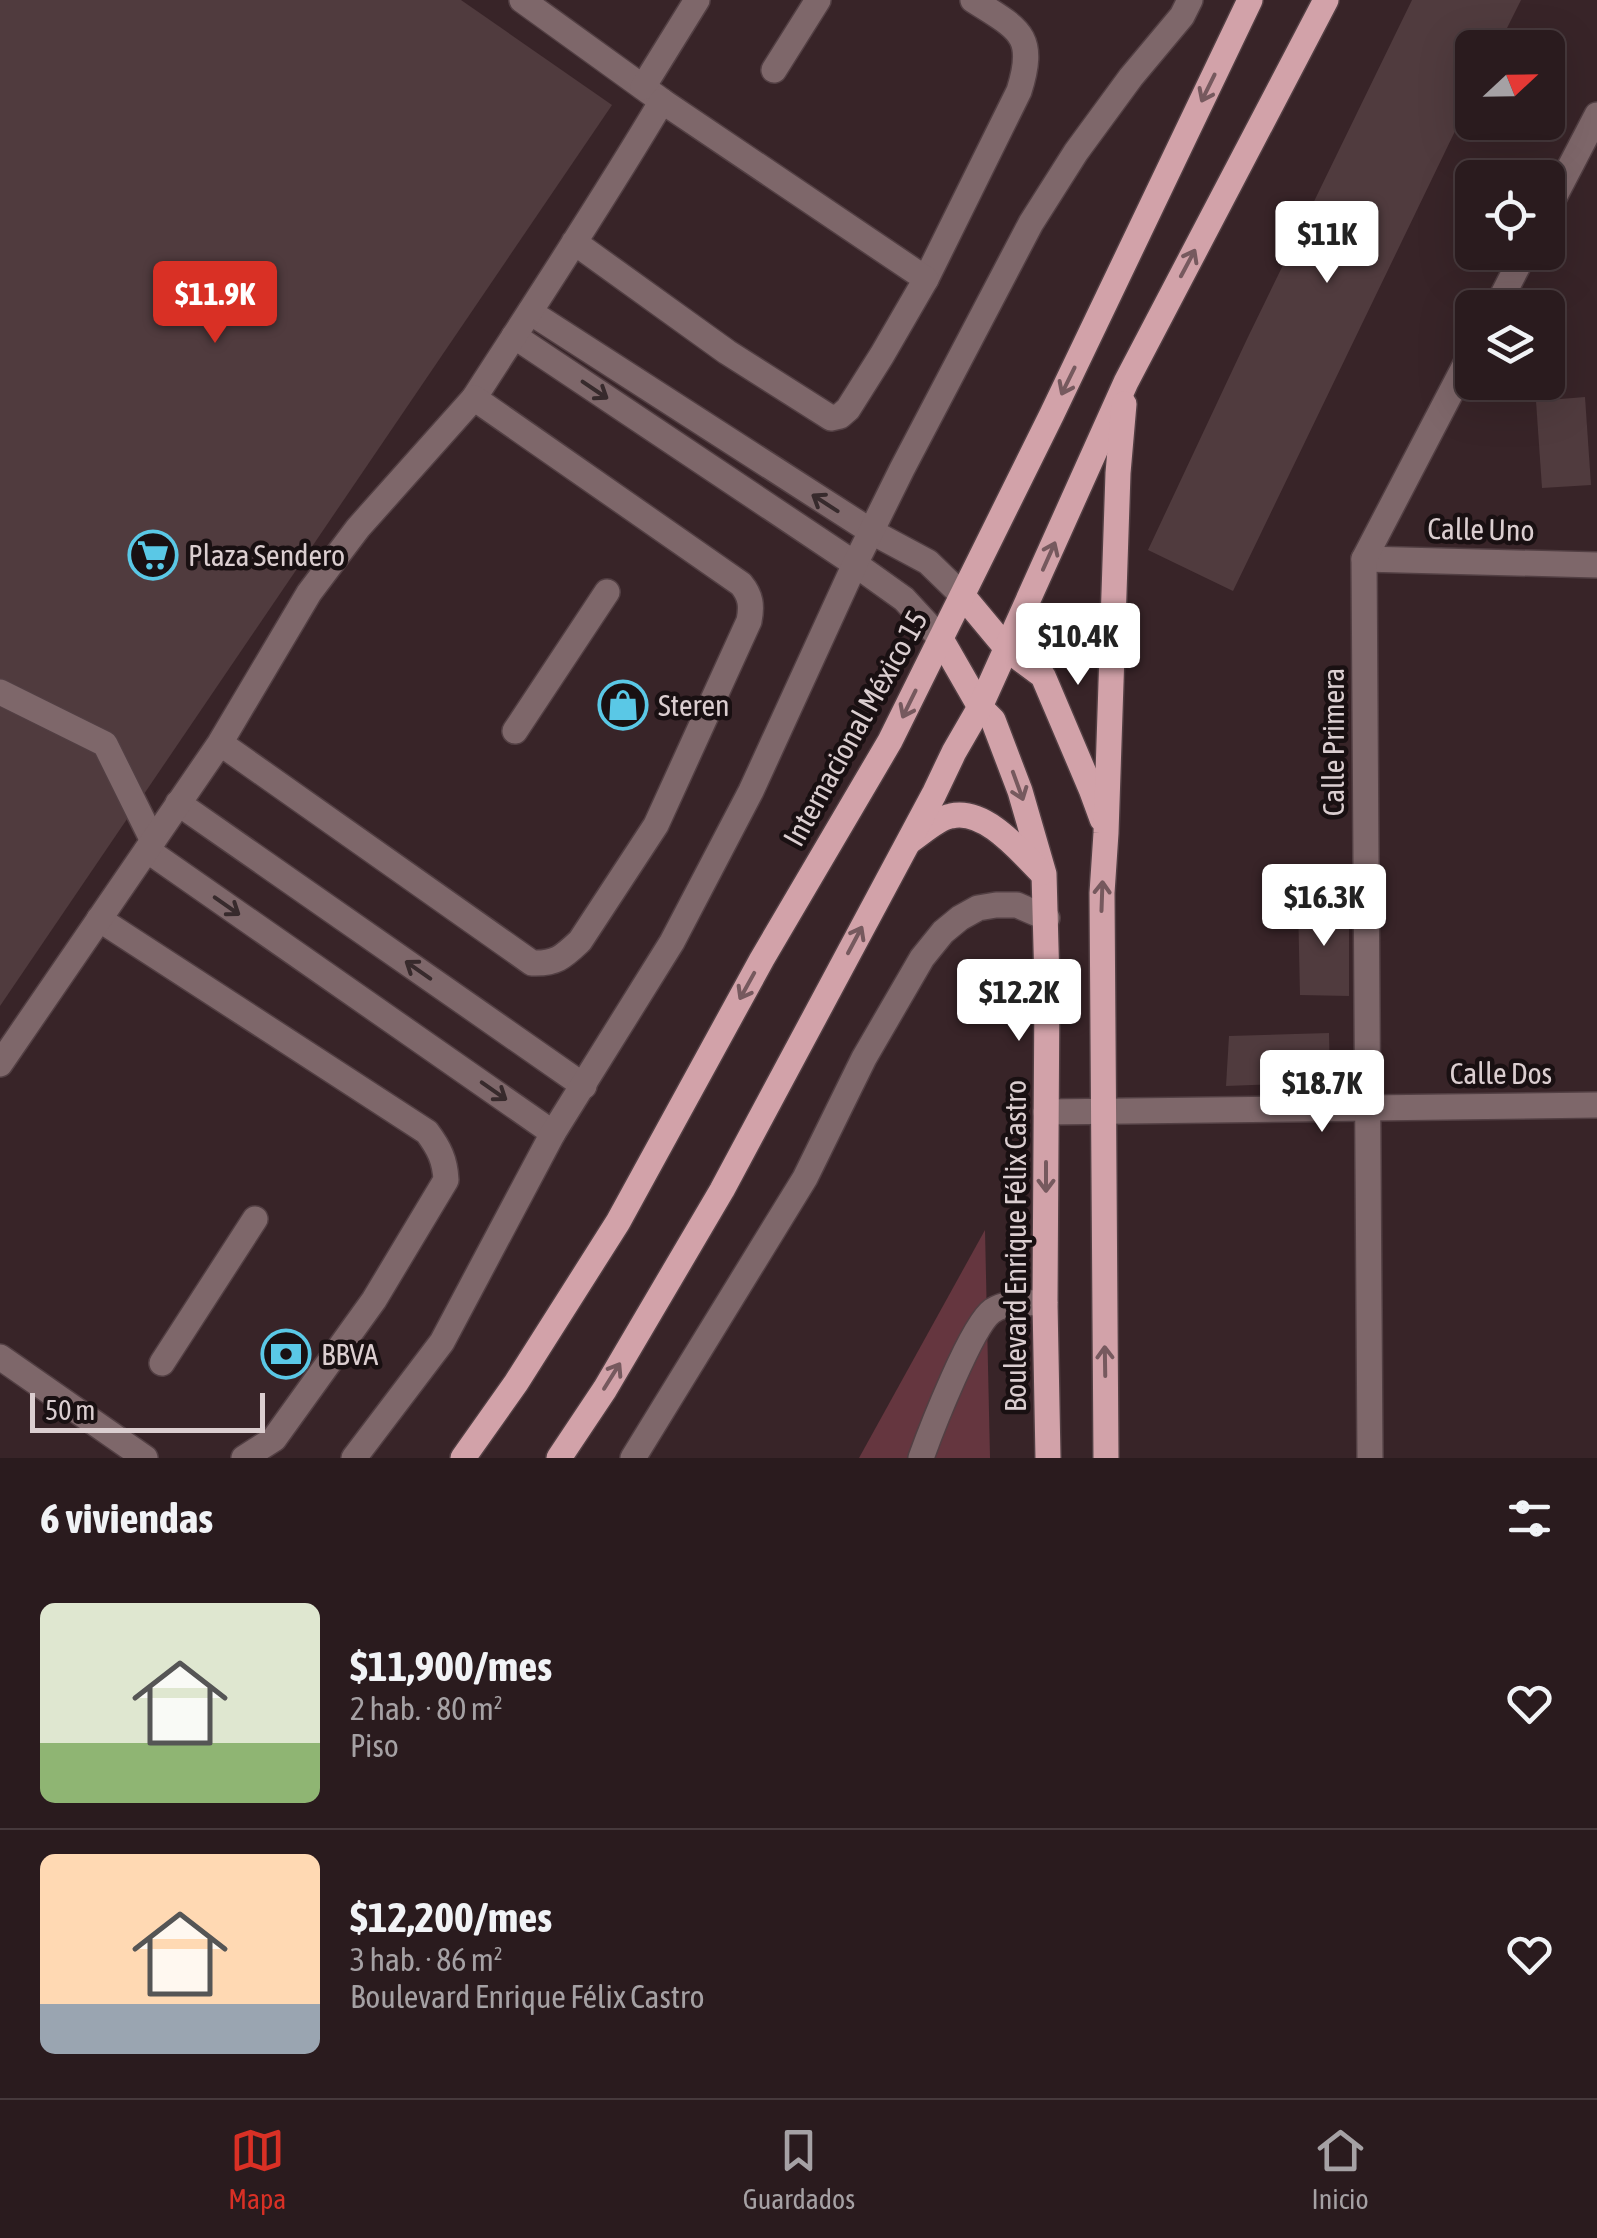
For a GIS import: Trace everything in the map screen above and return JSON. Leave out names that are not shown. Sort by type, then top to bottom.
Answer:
[{"type":"main road","name":"Internacional México 15","points":[[463,1458],[516,1383],[618,1222],[762,959],[890,740],[964,596],[1250,0]]},
{"type":"main road","points":[[559,1458],[614,1374],[713,1206],[980,707],[1126,382],[1326,0]]},
{"type":"main road","points":[[1106,1458],[1102,892],[1118,473],[1126,382]]},
{"type":"main road","points":[[964,596],[1008,650],[1043,676],[1092,789],[1106,833]]},
{"type":"main road","name":"Boulevard Enrique Félix Castro","points":[[941,639],[980,707],[993,720],[1020,791],[1044,874],[1048,1458]]},
{"type":"main road","points":[[906,844],[949,816],[969,816],[991,826],[1044,874]]},
{"type":"street","points":[[522,0],[652,94],[926,279]]},
{"type":"street","points":[[0,1064],[220,743],[308,593],[358,528],[474,398],[621,170],[652,94],[698,0]]},
{"type":"street","points":[[774,70],[818,0]]},
{"type":"street","points":[[574,242],[727,352],[832,418],[840,416],[882,355],[926,279],[1019,92],[1027,66],[1025,45],[1014,26],[973,0]]},
{"type":"street","points":[[354,1458],[442,1342],[553,1133],[672,942],[751,791],[856,564],[1031,223],[1130,76],[1182,16],[1190,0]]},
{"type":"street","points":[[1565,176],[1597,115]]},
{"type":"street","points":[[530,312],[872,532],[928,562],[964,596]]},
{"type":"street","points":[[514,336],[904,598],[941,639]]},
{"type":"street","name":"Calle Primera","points":[[1370,1458],[1364,558],[1455,384]]},
{"type":"street","points":[[220,743],[532,964],[548,964],[580,941],[656,824],[749,621],[752,606],[748,592],[740,584],[474,398]]},
{"type":"street","name":"Calle Uno","points":[[1364,558],[1597,564]]},
{"type":"street","points":[[515,731],[607,592]]},
{"type":"street","points":[[0,692],[105,744],[150,845],[553,1133]]},
{"type":"street","points":[[178,803],[584,1086]]},
{"type":"street","points":[[634,1458],[805,1178],[864,1058],[922,958],[943,932],[978,908],[1017,905],[1047,918]]},
{"type":"street","points":[[98,919],[427,1132],[445,1164],[446,1180],[374,1300],[274,1439],[244,1458]]},
{"type":"street","name":"Calle Dos","points":[[1046,1112],[1597,1105]]},
{"type":"street","points":[[162,1363],[255,1220]]},
{"type":"street","points":[[921,1458],[982,1321],[1005,1305],[1046,1304]]},
{"type":"street","points":[[0,1357],[145,1458]]},
{"type":"shaded area","points":[[985,1230],[990,1458],[859,1458]]},
{"type":"building","name":"Plaza Sendero","points":[[0,0],[461,0],[612,105],[0,1006]]},
{"type":"building","points":[[1412,0],[1521,0],[1506,30],[1455,30],[1455,131],[1233,591],[1148,550]]},
{"type":"building","points":[[1585,397],[1591,485],[1542,488],[1536,401]]},
{"type":"building","points":[[1349,903],[1349,996],[1300,995],[1298,904]]},
{"type":"building","points":[[1329,1033],[1330,1082],[1226,1086],[1229,1036]]},
{"type":"place","name":"Plaza Sendero","points":[[153,555]]},
{"type":"place","name":"Steren","points":[[623,705]]},
{"type":"place","name":"BBVA","points":[[286,1354]]}]
